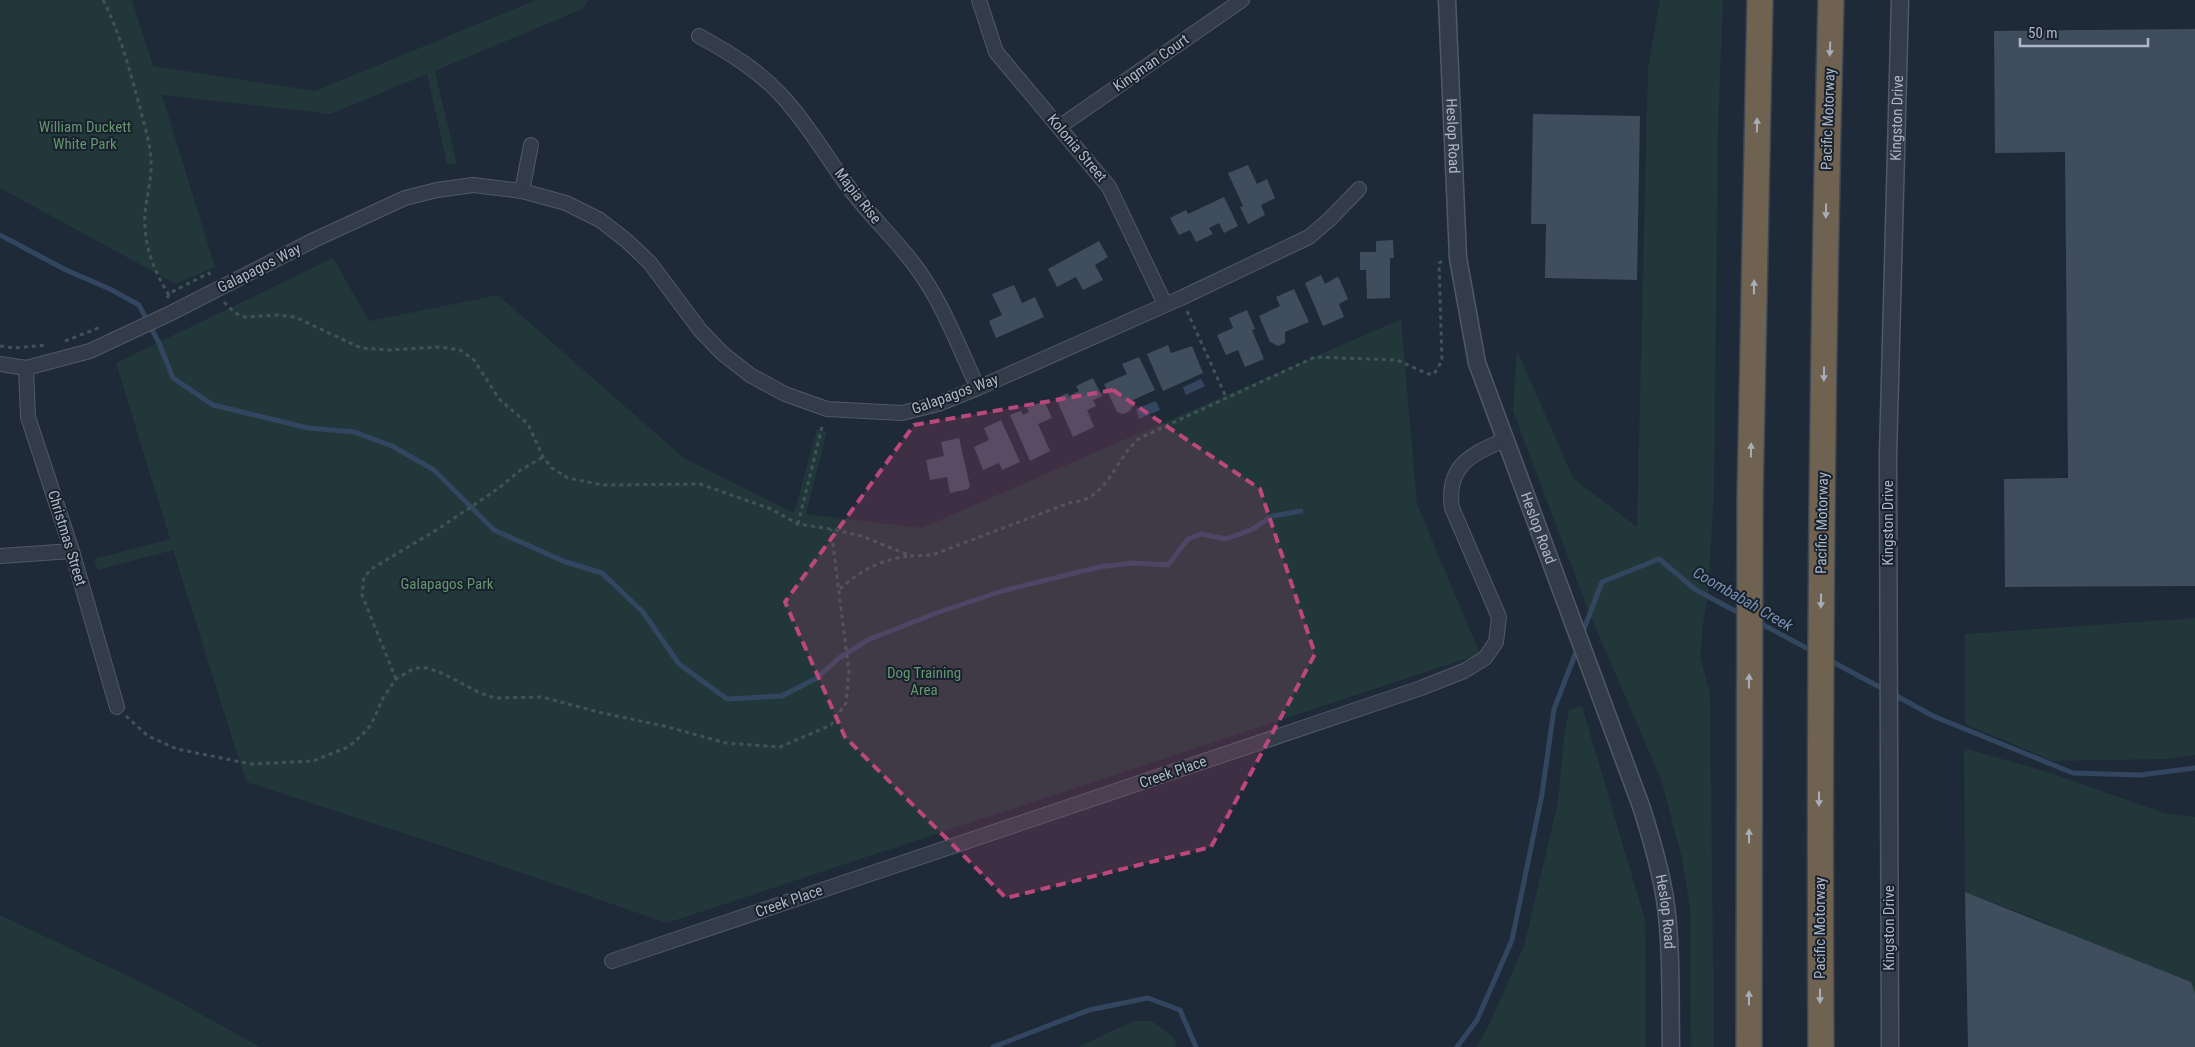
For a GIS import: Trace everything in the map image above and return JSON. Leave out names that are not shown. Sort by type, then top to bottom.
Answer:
[{"type":"highway","points":[[1749,1047],[1748,730],[1750,498],[1760,0]]},
{"type":"highway","name":"Pacific Motorway","points":[[1821,1047],[1819,750],[1831,0]]},
{"type":"street","name":"Kolonia Street","points":[[979,0],[996,52],[1109,187],[1165,304]]},
{"type":"street","name":"Kingman Court","points":[[1059,126],[1242,0]]},
{"type":"street","name":"Heslop Road","points":[[1447,0],[1458,258],[1477,363],[1504,440],[1626,764],[1653,843],[1665,899],[1669,955],[1671,1047]]},
{"type":"street","name":"Kingston Drive","points":[[1890,1047],[1888,456],[1900,0]]},
{"type":"street","name":"Mapia Rise","points":[[699,36],[732,54],[763,77],[783,97],[857,198],[915,266],[932,291],[978,388]]},
{"type":"street","points":[[522,191],[531,145]]},
{"type":"street","name":"Galapagos Way","points":[[0,364],[26,368],[90,351],[171,313],[314,240],[404,198],[437,190],[473,185],[522,191],[566,203],[600,220],[627,241],[650,264],[700,330],[722,353],[750,375],[785,394],[827,408],[902,413],[938,404],[978,388],[1181,298],[1309,237],[1330,219],[1359,189]]},
{"type":"street","name":"Christmas Street","points":[[26,368],[28,417],[72,551],[117,707]]},
{"type":"street","name":"Creek Place","points":[[612,961],[1421,688],[1464,671],[1485,658],[1496,642],[1499,617],[1452,508],[1450,492],[1453,478],[1461,464],[1474,455],[1504,440]]},
{"type":"street","points":[[0,556],[72,551]]},
{"type":"path","points":[[103,0],[116,25],[124,48],[149,143],[152,174],[145,215],[147,244],[151,262],[168,295]]},
{"type":"path","points":[[1181,298],[1226,397]]},
{"type":"path","points":[[60,342],[109,324]]},
{"type":"path","points":[[0,346],[14,348],[52,345]]},
{"type":"path","points":[[798,524],[827,408]]},
{"type":"path","points":[[396,679],[362,595],[364,577],[372,568],[463,512],[519,471],[543,457]]},
{"type":"path","points":[[117,707],[148,736],[177,750],[251,764],[313,761],[348,746],[361,736],[370,725],[383,698],[396,679],[415,668],[428,668],[494,698],[542,697],[598,712],[664,726],[726,744],[780,747],[831,725],[846,703],[849,672],[831,529]]},
{"type":"path","points":[[839,590],[853,576],[882,562],[912,556]]},
{"type":"highlighted area","points":[[1113,390],[1260,489],[1315,654],[1211,847],[1006,898],[845,737],[785,602],[914,425]]},
{"type":"green space","name":"William Duckett White Park","points":[[0,0],[132,0],[153,66],[315,91],[536,0],[589,0],[582,9],[435,71],[457,165],[447,164],[427,74],[330,114],[162,95],[215,267],[176,284],[0,188]]},
{"type":"green space","points":[[1660,0],[1723,0],[1718,130],[1714,489],[1708,597],[1700,657],[1710,693],[1714,1047],[1691,1047],[1690,906],[1682,859],[1661,779],[1590,615],[1513,411],[1517,350],[1573,478],[1637,527],[1648,68]]},
{"type":"green space","name":"Galapagos Park","points":[[333,258],[369,321],[498,295],[685,459],[794,513],[817,429],[827,432],[806,514],[922,528],[1401,319],[1417,504],[1480,654],[667,923],[461,852],[246,782],[173,550],[98,570],[94,559],[170,539],[116,363]]},
{"type":"green space","points":[[2195,618],[2195,755],[2169,759],[2053,761],[1965,724],[1965,634]]},
{"type":"green space","points":[[1582,706],[1645,920],[1646,1047],[1476,1047],[1488,1027],[1524,946],[1558,802],[1564,736],[1569,710]]},
{"type":"green space","points":[[1964,748],[2050,773],[2164,813],[2195,817],[2195,1034],[2128,970],[2045,922],[1965,892]]},
{"type":"green space","points":[[0,915],[163,993],[260,1047],[0,1047]]},
{"type":"green space","points":[[1133,1021],[1152,1021],[1175,1039],[1176,1047],[1078,1047]]},
{"type":"water","points":[[1201,379],[1205,386],[1186,395],[1183,387]]},
{"type":"water","points":[[1156,401],[1160,410],[1139,419],[1136,409]]},
{"type":"building","points":[[2195,29],[2195,586],[2005,587],[2004,479],[2068,478],[2065,152],[1995,153],[1994,31]]},
{"type":"building","points":[[1533,114],[1640,116],[1637,280],[1545,278],[1546,224],[1531,224]]},
{"type":"building","points":[[1248,165],[1257,184],[1267,179],[1275,198],[1261,205],[1265,215],[1248,224],[1240,207],[1243,206],[1228,173]]},
{"type":"building","points":[[1224,197],[1238,226],[1224,233],[1219,223],[1209,228],[1213,234],[1196,242],[1190,230],[1179,235],[1170,218],[1186,210],[1188,214]]},
{"type":"building","points":[[1393,240],[1394,258],[1390,258],[1390,298],[1367,299],[1366,270],[1360,270],[1360,252],[1376,252],[1376,241]]},
{"type":"building","points":[[1099,241],[1108,257],[1095,265],[1103,280],[1083,290],[1076,277],[1057,287],[1048,269]]},
{"type":"building","points":[[1321,275],[1325,284],[1337,277],[1339,278],[1348,299],[1339,304],[1344,317],[1323,326],[1305,283]]},
{"type":"building","points":[[1014,285],[1022,303],[1035,297],[1044,317],[996,338],[989,321],[1002,315],[992,294]]},
{"type":"building","points":[[1294,289],[1309,322],[1285,332],[1285,343],[1278,346],[1270,342],[1259,316],[1280,306],[1276,297]]},
{"type":"building","points":[[1247,310],[1255,329],[1252,330],[1264,359],[1245,367],[1238,350],[1226,355],[1217,335],[1233,328],[1229,318]]},
{"type":"building","points":[[1168,345],[1171,353],[1192,346],[1203,373],[1163,391],[1147,354]]},
{"type":"building","points":[[1139,357],[1155,390],[1131,401],[1133,405],[1130,411],[1123,414],[1117,412],[1104,384],[1127,374],[1122,364]]},
{"type":"building","points":[[1093,378],[1102,396],[1093,400],[1096,406],[1087,410],[1094,427],[1073,437],[1056,398],[1068,393],[1069,396],[1079,391],[1076,386]]},
{"type":"building","points":[[1044,401],[1052,418],[1038,424],[1050,451],[1030,461],[1010,415],[1021,411],[1023,415],[1029,412],[1027,408]]},
{"type":"building","points":[[1001,420],[1020,462],[1002,470],[999,463],[983,470],[974,447],[989,440],[984,428]]},
{"type":"building","points":[[959,438],[970,486],[968,489],[950,493],[947,477],[930,480],[926,460],[944,456],[941,442]]},
{"type":"building","points":[[1965,892],[2191,982],[2195,993],[2195,1047],[1968,1047]]},
{"type":"waterway","points":[[0,235],[66,270],[110,289],[139,305],[159,343],[173,378],[213,405],[308,428],[354,432],[392,446],[434,470],[494,530],[563,561],[602,573],[643,612],[679,664],[727,699],[782,696],[817,678],[839,658],[870,639],[939,612],[1002,591],[1099,567],[1133,563],[1168,565],[1188,539],[1201,534],[1226,539],[1253,529],[1272,516],[1301,511]]},
{"type":"waterway","name":"Coombabah Creek","points":[[1582,634],[1602,582],[1659,559],[1696,590],[1741,614]]},
{"type":"waterway","name":"Coombabah Creek","points":[[1758,622],[1814,652]]},
{"type":"waterway","name":"Coombabah Creek","points":[[1457,1047],[1477,1020],[1512,940],[1542,794],[1554,709],[1578,647]]},
{"type":"waterway","name":"Coombabah Creek","points":[[1829,660],[1885,690]]},
{"type":"waterway","name":"Coombabah Creek","points":[[1893,694],[1933,716],[2073,773],[2140,775],[2195,768]]},
{"type":"waterway","name":"Coombabah Creek","points":[[993,1047],[1089,1010],[1148,998],[1180,1010],[1196,1047]]},
{"type":"park label","name":"Dog Training Area","points":[[924,682]]}]
